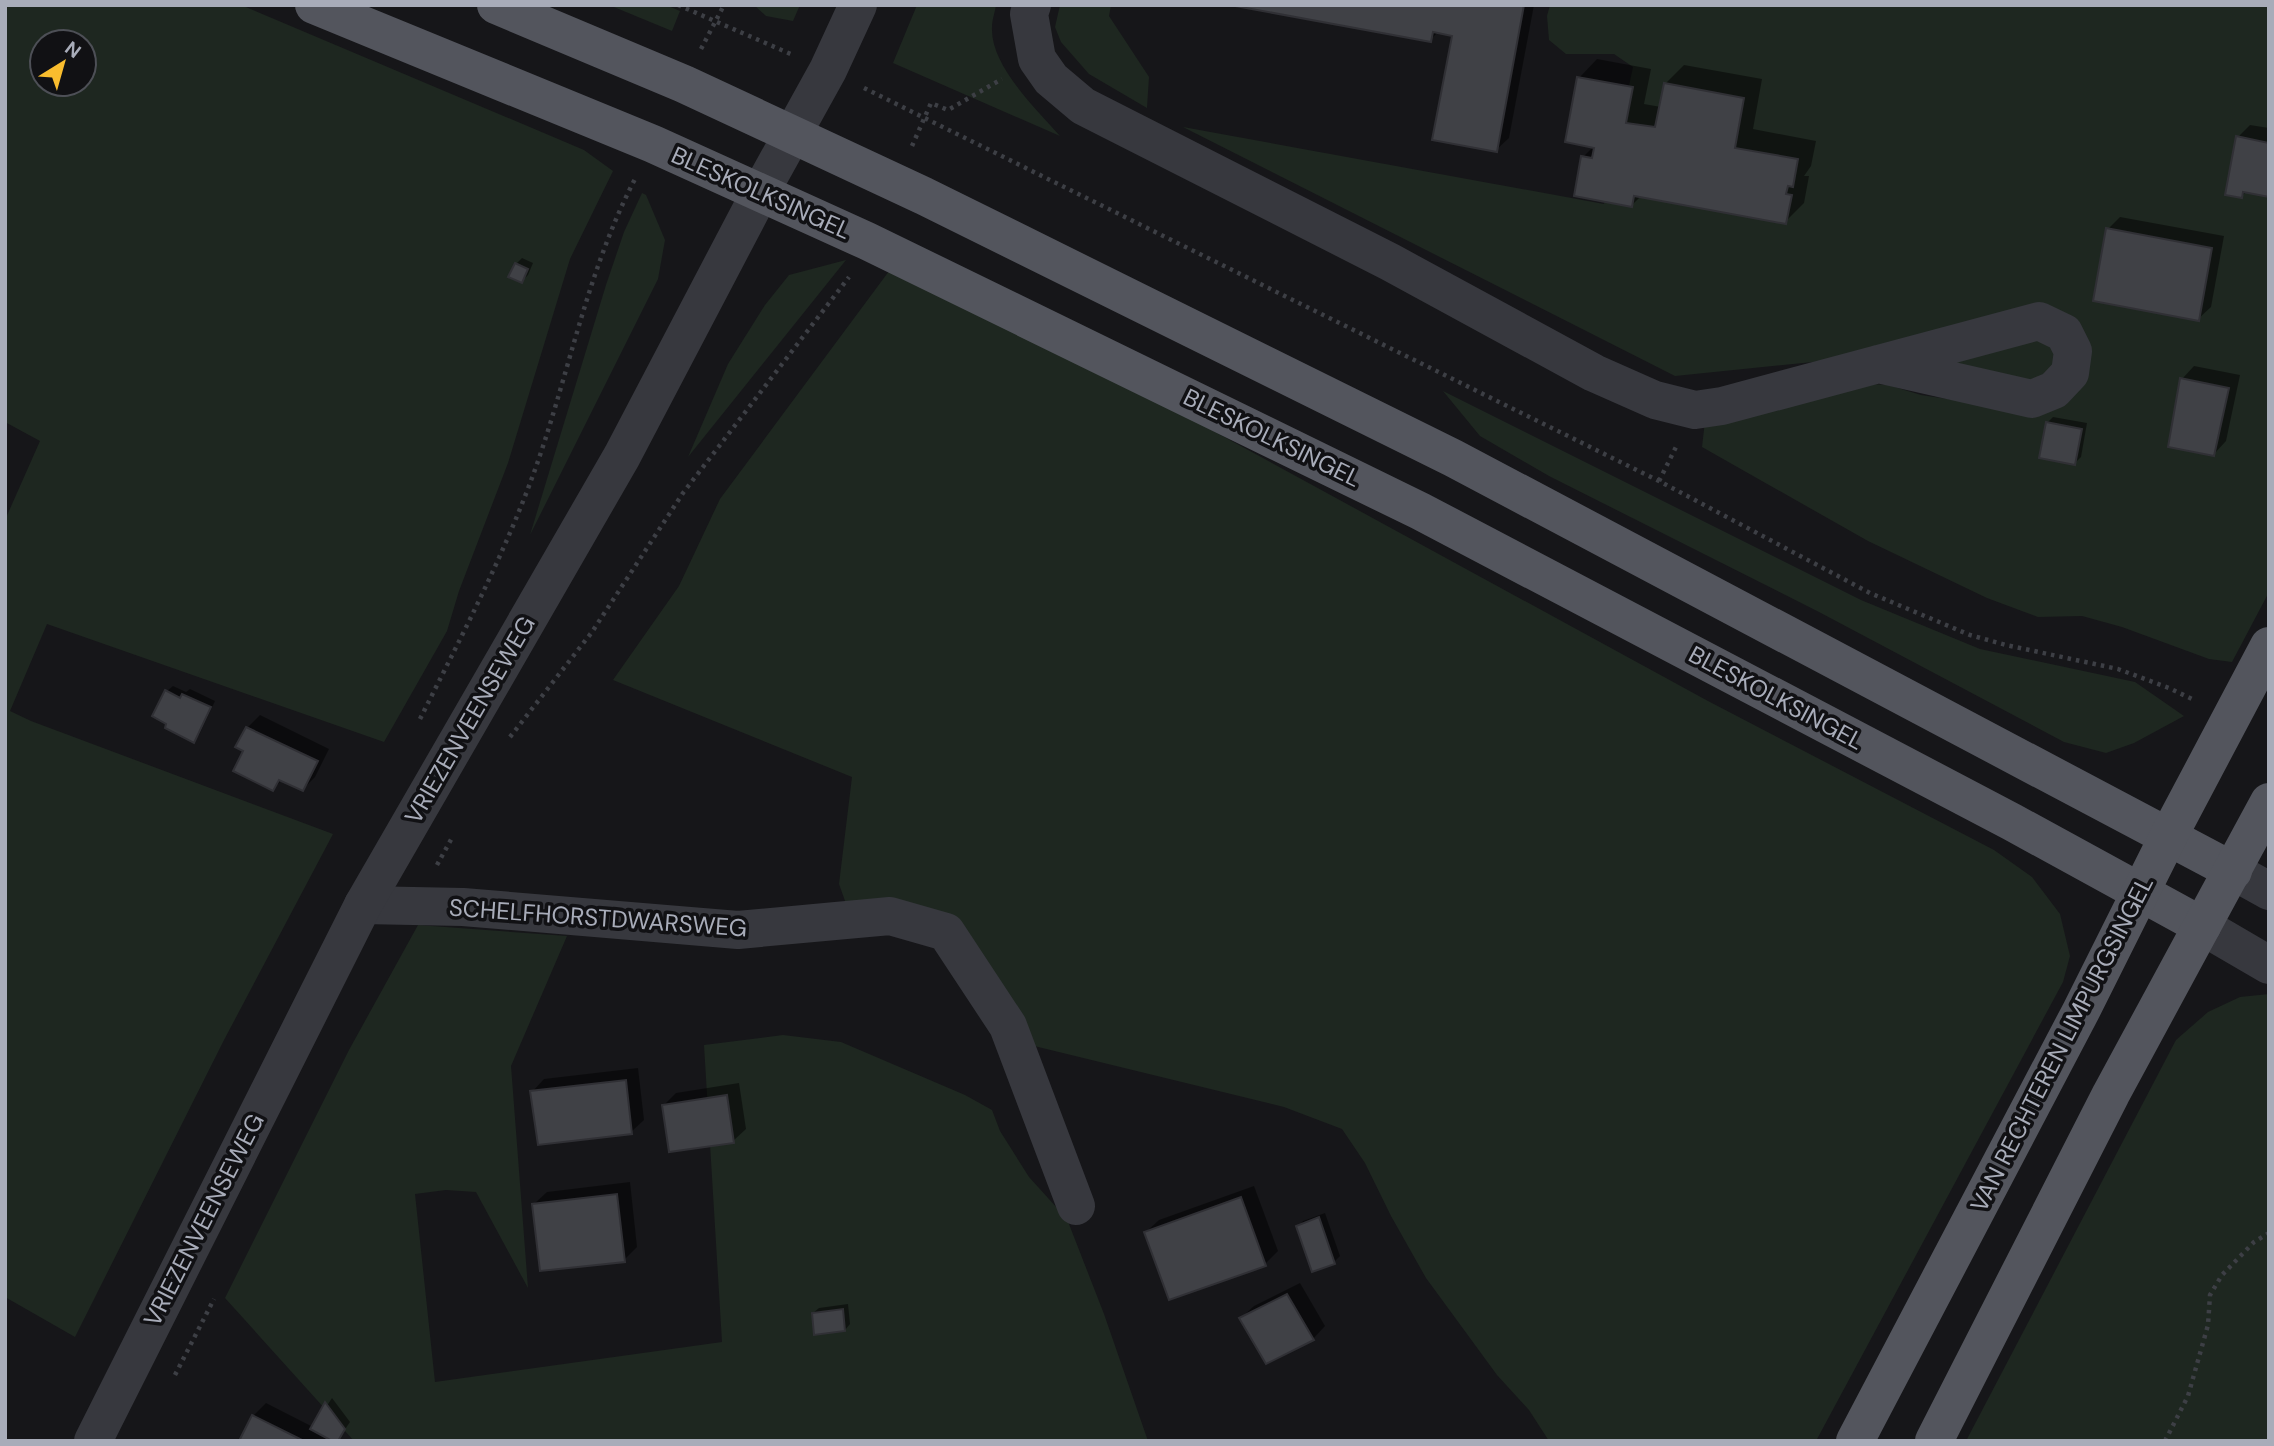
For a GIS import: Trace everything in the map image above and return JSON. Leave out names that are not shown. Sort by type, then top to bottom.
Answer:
[{"type":"main road","name":"BLESKOLKSINGEL","points":[[314,5],[643,140],[867,241],[1420,511],[2000,816],[2202,926]]},
{"type":"main road","points":[[496,5],[684,84],[792,133],[1453,458],[2233,870]]},
{"type":"main road","name":"VAN RECHTEREN LIMPURGSINGEL","points":[[1855,1441],[2269,646]]},
{"type":"main road","points":[[1934,1441],[2111,1094],[2269,802]]},
{"type":"street","name":"VRIEZENVEENSEWEG","points":[[93,1441],[362,905],[622,456],[761,191],[828,70],[858,5]]},
{"type":"street","points":[[1032,5],[1030,14],[1037,59],[1051,79],[1083,106],[1390,262],[1594,373],[1655,400],[1695,410],[1878,364]]},
{"type":"street","points":[[2233,870],[2269,891]]},
{"type":"street","name":"SCHELFHORSTDWARSWEG","points":[[362,905],[463,907],[738,930],[890,916],[946,933],[1008,1026],[1076,1206]]},
{"type":"street","points":[[2202,926],[2269,965]]},
{"type":"path","points":[[678,5],[716,22],[724,5]]},
{"type":"path","points":[[894,183],[931,103],[947,110],[1037,59]]},
{"type":"path","points":[[925,118],[1659,481],[1870,593],[1970,635],[2118,669],[2169,688]]},
{"type":"path","name":"VRIEZENVEENSEWEG","points":[[416,727],[488,583],[537,465],[587,297],[624,200]]},
{"type":"path","name":"VRIEZENVEENSEWEG","points":[[504,745],[592,632],[683,493],[852,273],[867,241]]},
{"type":"path","name":"VRIEZENVEENSEWEG","points":[[414,907],[454,836]]},
{"type":"path","points":[[2165,1441],[2188,1396],[2208,1325],[2210,1295],[2230,1267],[2254,1242],[2269,1233]]},
{"type":"path","name":"VRIEZENVEENSEWEG","points":[[172,1382],[214,1298]]},
{"type":"shaded area","points":[[5,5],[241,5],[584,150],[613,171],[570,259],[508,463],[459,591],[447,631],[384,742],[47,624],[10,711],[333,834],[224,1040],[75,1337],[5,1297],[5,520],[40,441],[5,422]]},
{"type":"shaded area","points":[[609,5],[666,5],[680,11],[672,31]]},
{"type":"shaded area","points":[[754,5],[800,5],[793,21],[766,16]]},
{"type":"shaded area","points":[[917,5],[996,5],[992,27],[998,56],[1016,86],[1060,136],[893,63]]},
{"type":"shaded area","points":[[1060,5],[1111,5],[1109,16],[1149,77],[1147,108],[1089,74],[1061,42],[1055,27]]},
{"type":"shaded area","points":[[1550,5],[2269,5],[2269,592],[2232,662],[2209,659],[2122,627],[2082,616],[2038,617],[1987,598],[1868,541],[1702,447],[1705,421],[1855,383],[1888,385],[1921,395],[1988,405],[2050,408],[2075,324],[1823,361],[1675,376],[1183,127],[1604,204],[1633,67],[1614,54],[1566,54],[1549,40],[1547,16]]},
{"type":"shaded area","points":[[642,193],[646,195],[665,240],[658,279],[530,535],[606,285],[624,232]]},
{"type":"shaded area","points":[[898,259],[1708,701],[1994,850],[2032,877],[2060,914],[2070,956],[2063,982],[1816,1441],[1549,1441],[1529,1410],[1497,1375],[1426,1278],[1365,1163],[1342,1129],[1284,1107],[1026,1044],[953,936],[855,929],[839,884],[852,777],[613,680],[679,586],[720,499]]},
{"type":"shaded area","points":[[846,260],[688,457],[728,364],[765,305],[789,275]]},
{"type":"shaded area","points":[[2031,335],[2052,344],[2057,362],[2036,382],[1929,360]]},
{"type":"shaded area","points":[[1443,391],[1861,600],[1980,649],[2135,682],[2184,716],[2134,743],[2106,753],[2064,742],[1819,612],[1549,476],[1480,436]]},
{"type":"shaded area","points":[[418,925],[567,936],[511,1066],[528,1288],[476,1192],[446,1190],[415,1194],[435,1382],[722,1342],[704,1045],[783,1035],[841,1042],[965,1095],[992,1110],[1000,1131],[1029,1177],[1067,1219],[1104,1314],[1148,1441],[354,1441],[225,1298],[349,1050]]},
{"type":"shaded area","points":[[2269,994],[2269,1441],[1966,1441],[2176,1040],[2208,1012],[2240,997]]},
{"type":"building","points":[[1230,5],[1524,5],[1497,152],[1432,140],[1452,36],[1433,32],[1431,42]]},
{"type":"building","points":[[1577,77],[1633,87],[1626,123],[1655,127],[1664,83],[1744,98],[1735,148],[1798,159],[1793,187],[1788,186],[1786,194],[1792,195],[1786,224],[1634,196],[1632,207],[1574,196],[1581,156],[1592,158],[1594,148],[1565,142]]},
{"type":"building","points":[[2236,136],[2269,143],[2269,197],[2243,192],[2242,198],[2225,195]]},
{"type":"building","points":[[2106,228],[2212,248],[2199,321],[2093,301]]},
{"type":"building","points":[[515,263],[528,269],[522,283],[508,277]]},
{"type":"building","points":[[2180,378],[2229,388],[2214,456],[2168,447]]},
{"type":"building","points":[[2046,422],[2082,429],[2075,465],[2039,458]]},
{"type":"building","points":[[165,690],[180,698],[182,694],[211,707],[194,743],[165,728],[166,724],[152,716]]},
{"type":"building","points":[[246,727],[318,761],[303,791],[279,780],[273,791],[233,771],[243,751],[235,747]]},
{"type":"building","points":[[626,1080],[632,1134],[538,1145],[530,1091]]},
{"type":"building","points":[[727,1095],[734,1143],[669,1152],[662,1105]]},
{"type":"building","points":[[617,1194],[625,1262],[540,1271],[532,1204]]},
{"type":"building","points":[[1241,1197],[1266,1266],[1169,1300],[1144,1232]]},
{"type":"building","points":[[1319,1217],[1335,1264],[1312,1272],[1296,1226]]},
{"type":"building","points":[[1287,1294],[1314,1340],[1266,1364],[1239,1318]]},
{"type":"building","points":[[843,1309],[845,1331],[814,1335],[812,1313]]},
{"type":"building","points":[[325,1402],[345,1429],[338,1441],[332,1441],[310,1429]]},
{"type":"building","points":[[252,1415],[304,1441],[239,1441]]}]
